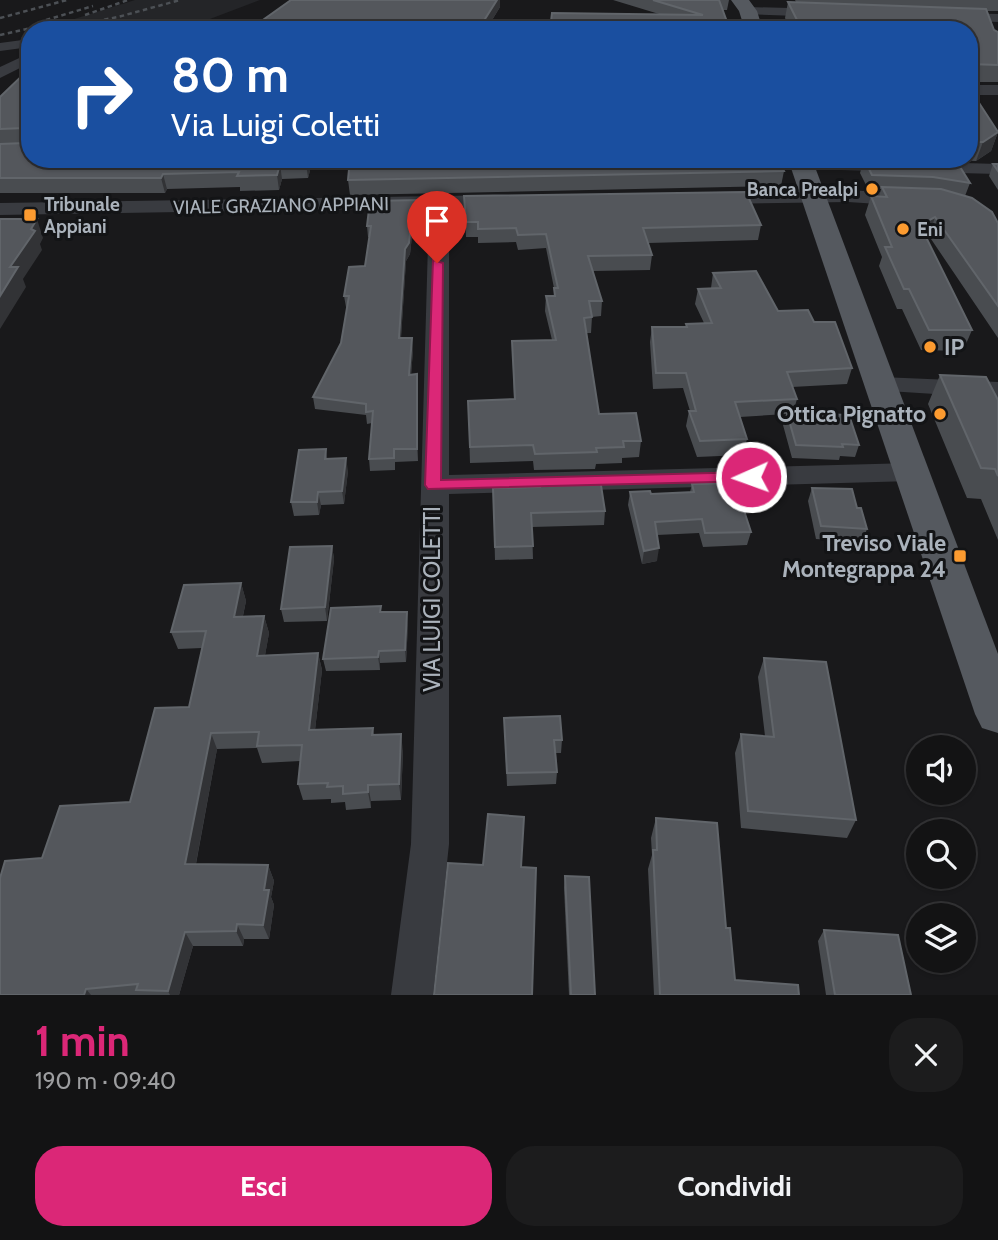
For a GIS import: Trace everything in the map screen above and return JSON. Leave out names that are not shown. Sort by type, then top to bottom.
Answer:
[{"type":"main road","points":[[746,4],[751,21]]},
{"type":"main road","points":[[802,168],[998,713]]},
{"type":"street","points":[[746,4],[845,13]]},
{"type":"street","points":[[936,16],[993,18],[994,34]]},
{"type":"street","points":[[0,47],[21,44]]},
{"type":"street","points":[[0,73],[21,62]]},
{"type":"street","points":[[978,90],[998,90]]},
{"type":"street","points":[[970,168],[998,169]]},
{"type":"street","points":[[697,198],[851,196],[932,201]]},
{"type":"street","name":"VIALE GRAZIANO APPIANI","points":[[0,209],[520,201]]},
{"type":"street","name":"VIA LUIGI COLETTI","points":[[412,995],[430,844],[439,202]]},
{"type":"street","points":[[881,385],[998,390]]},
{"type":"street","points":[[433,485],[912,472]]},
{"type":"shaded area","points":[[135,0],[260,0],[205,21],[68,21]]},
{"type":"building","points":[[291,0],[497,0],[484,21],[263,20]]},
{"type":"building","points":[[653,0],[719,0],[727,21],[551,21],[552,13],[703,15]]},
{"type":"building","points":[[788,2],[986,9],[994,30],[998,32],[998,65],[978,64],[978,21],[798,21]]},
{"type":"building","points":[[21,77],[21,128],[0,129],[0,97]]},
{"type":"building","points":[[978,101],[998,132],[983,142],[978,142]]},
{"type":"building","points":[[21,143],[21,168],[279,168],[277,175],[237,176],[239,172],[163,174],[161,178],[0,178],[0,144]]},
{"type":"building","points":[[349,168],[782,168],[784,171],[348,180]]},
{"type":"building","points":[[868,168],[961,168],[970,183],[933,177],[872,175]]},
{"type":"building","points":[[882,187],[941,189],[972,198],[992,212],[998,223],[998,306],[935,217],[920,225],[972,330],[929,330],[909,289],[904,289],[885,247],[892,247],[871,196],[887,197]]},
{"type":"building","points":[[746,192],[761,225],[643,228],[652,255],[588,256],[602,301],[589,301],[592,317],[584,318],[599,414],[636,413],[641,441],[623,441],[624,447],[596,448],[597,452],[535,454],[533,445],[470,447],[468,401],[515,399],[512,341],[556,340],[546,296],[555,296],[554,288],[558,288],[546,234],[518,235],[516,228],[478,229],[478,222],[466,222],[464,196]]},
{"type":"building","points":[[420,200],[419,225],[411,225],[409,243],[405,249],[399,338],[412,338],[409,375],[417,374],[417,449],[394,449],[394,458],[369,459],[373,411],[366,412],[366,404],[313,397],[341,343],[349,296],[344,296],[349,267],[365,266],[371,226],[367,226],[370,201]]},
{"type":"building","points":[[0,219],[37,219],[31,229],[35,231],[10,267],[18,267],[0,296]]},
{"type":"building","points":[[756,271],[778,311],[808,310],[814,322],[835,322],[852,368],[787,372],[797,399],[735,402],[747,439],[700,441],[689,411],[696,411],[686,373],[656,373],[652,327],[687,327],[686,324],[712,323],[698,289],[721,288],[713,273]]},
{"type":"building","points":[[940,375],[986,377],[998,400],[998,476],[995,469],[981,468]]},
{"type":"building","points":[[787,413],[849,415],[859,445],[796,445]]},
{"type":"building","points":[[326,449],[325,459],[346,458],[342,491],[318,492],[317,502],[291,502],[299,450]]},
{"type":"building","points":[[600,479],[605,511],[531,513],[533,546],[495,547],[493,488],[540,487],[539,481]]},
{"type":"building","points":[[735,483],[751,532],[705,533],[702,519],[655,522],[659,548],[644,551],[630,492],[694,492],[692,484]]},
{"type":"building","points":[[812,488],[852,489],[867,529],[821,526]]},
{"type":"building","points":[[332,546],[325,607],[281,609],[290,547]]},
{"type":"building","points":[[241,583],[234,617],[264,616],[257,656],[318,653],[309,730],[373,728],[372,735],[401,734],[399,784],[368,785],[368,792],[343,794],[343,786],[327,787],[328,783],[298,784],[302,745],[257,746],[259,732],[211,733],[185,864],[268,865],[264,890],[269,890],[263,925],[237,924],[236,931],[185,932],[168,991],[136,990],[138,984],[86,989],[84,995],[0,995],[0,878],[5,861],[42,858],[60,806],[130,802],[155,708],[189,707],[206,631],[171,632],[184,585]]},
{"type":"building","points":[[381,606],[380,612],[407,612],[405,650],[379,651],[378,657],[323,659],[331,608]]},
{"type":"building","points":[[764,658],[826,662],[856,820],[748,811],[741,734],[774,737]]},
{"type":"building","points":[[560,716],[562,740],[554,740],[557,772],[507,773],[504,718]]},
{"type":"building","points":[[488,814],[524,817],[521,867],[536,868],[532,995],[434,995],[448,863],[483,865]]},
{"type":"building","points":[[656,818],[717,823],[726,928],[730,928],[735,980],[798,985],[799,995],[660,995],[653,850],[657,850]]},
{"type":"building","points":[[565,876],[589,877],[595,995],[571,995]]},
{"type":"building","points":[[824,930],[898,935],[911,995],[835,995]]},
{"type":"railway","points":[[0,18],[67,0]]},
{"type":"railway","points":[[85,15],[128,0]]},
{"type":"railway","points":[[97,21],[180,0]]},
{"type":"railway","points":[[46,20],[93,6]]},
{"type":"railway","points":[[0,35],[21,30]]},
{"type":"place","name":"Banca Prealpi","points":[[872,189]]},
{"type":"place","name":"Tribunale Appiani","points":[[30,215]]},
{"type":"place","name":"Eni","points":[[903,229]]},
{"type":"place","name":"IP","points":[[930,347]]},
{"type":"place","name":"Ottica Pignatto","points":[[940,414]]},
{"type":"place","name":"Treviso Viale Montegrappa 24","points":[[960,556]]},
{"type":"route","points":[[437,263],[433,485],[751,477]]}]
